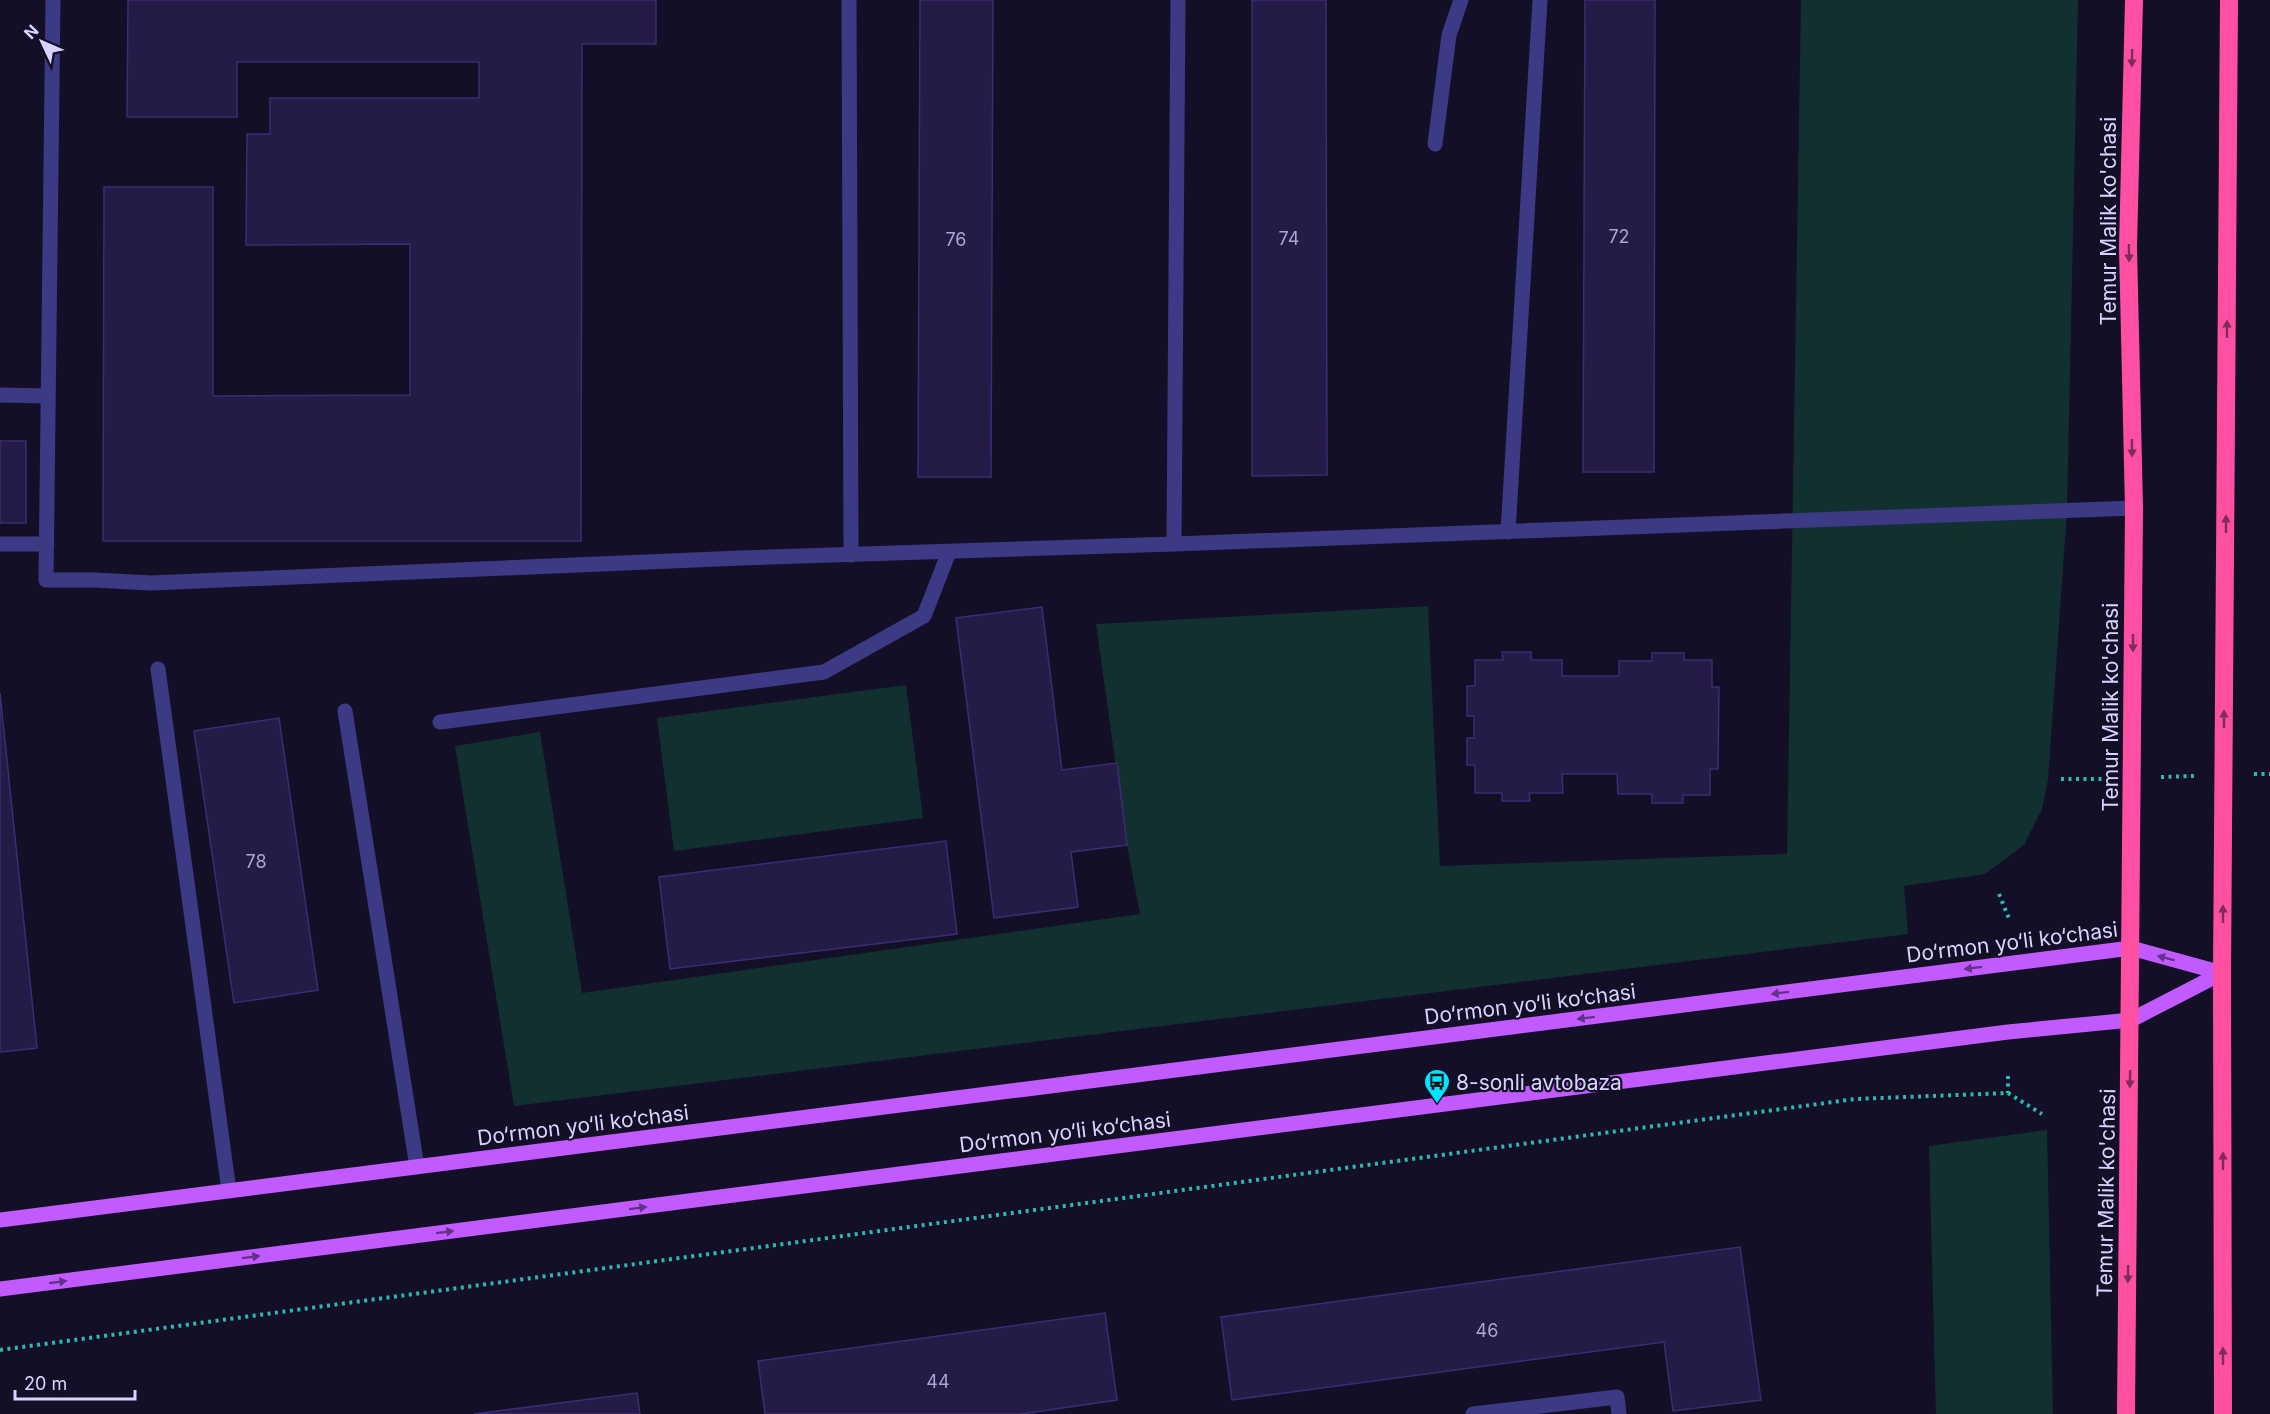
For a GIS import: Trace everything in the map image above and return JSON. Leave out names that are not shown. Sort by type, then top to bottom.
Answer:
[{"type":"highway","name":"Temur Malik ko'chasi","points":[[2126,1414],[2134,508],[2128,247],[2134,0]]},
{"type":"highway","points":[[2223,1414],[2222,973],[2229,0]]},
{"type":"main road","name":"Do‘rmon yo‘li ko‘chasi","points":[[0,1220],[2131,948],[2222,973]]},
{"type":"main road","name":"Do‘rmon yo‘li ko‘chasi","points":[[0,1289],[2008,1032],[2131,1020],[2222,973]]},
{"type":"lane","points":[[53,0],[46,580],[94,579],[151,583],[2134,508]]},
{"type":"lane","points":[[849,0],[850,555]]},
{"type":"lane","points":[[1174,544],[1178,0]]},
{"type":"lane","points":[[1435,144],[1449,35],[1461,0]]},
{"type":"lane","points":[[1508,532],[1540,0]]},
{"type":"lane","points":[[0,395],[48,396]]},
{"type":"lane","points":[[0,544],[47,544]]},
{"type":"lane","points":[[440,722],[824,672],[924,616],[949,552]]},
{"type":"lane","points":[[158,669],[229,1191]]},
{"type":"lane","points":[[345,711],[417,1167]]},
{"type":"lane","points":[[1473,1414],[1617,1397],[1619,1414]]},
{"type":"path","points":[[2061,779],[2270,774]]},
{"type":"path","points":[[1999,894],[2010,921]]},
{"type":"path","points":[[2008,1076],[2008,1093]]},
{"type":"path","points":[[0,1350],[1843,1101],[2008,1093],[2042,1114]]},
{"type":"green space","points":[[1801,0],[2078,0],[2067,511],[2048,780],[2042,809],[2024,845],[1985,874],[1904,886],[1908,934],[514,1106],[455,746],[540,732],[582,993],[1140,914],[1127,845],[1096,624],[1428,606],[1440,866],[1787,854]]},
{"type":"green space","points":[[906,685],[923,818],[674,851],[657,718]]},
{"type":"green space","points":[[2047,1130],[2053,1414],[1936,1414],[1929,1146]]},
{"type":"building","points":[[128,0],[656,0],[656,44],[582,44],[581,541],[103,541],[104,187],[213,187],[213,396],[410,395],[410,244],[246,245],[247,134],[270,134],[270,98],[479,98],[479,62],[237,62],[237,117],[127,117]]},
{"type":"building","points":[[920,0],[993,0],[991,477],[918,477]]},
{"type":"building","points":[[1252,0],[1326,0],[1327,475],[1252,476]]},
{"type":"building","points":[[1585,0],[1655,0],[1654,472],[1583,472]]},
{"type":"building","points":[[0,441],[26,441],[26,523],[0,523]]},
{"type":"building","points":[[1042,607],[1062,770],[1117,763],[1127,845],[1071,852],[1078,907],[994,918],[956,618]]},
{"type":"building","points":[[1502,652],[1531,652],[1531,660],[1562,660],[1562,676],[1619,676],[1619,661],[1652,661],[1652,653],[1684,653],[1684,660],[1712,660],[1712,687],[1719,687],[1718,769],[1710,769],[1710,795],[1683,795],[1683,803],[1652,803],[1652,794],[1618,794],[1617,774],[1562,774],[1563,793],[1529,793],[1530,801],[1502,801],[1502,793],[1475,793],[1475,765],[1467,765],[1467,738],[1474,738],[1474,716],[1467,716],[1467,686],[1475,686],[1475,660],[1503,660]]},
{"type":"building","points":[[0,693],[37,1048],[0,1052]]},
{"type":"building","points":[[279,718],[318,990],[234,1003],[194,731]]},
{"type":"building","points":[[946,841],[957,934],[670,969],[659,877]]},
{"type":"building","points":[[1740,1247],[1761,1400],[1673,1411],[1664,1342],[1232,1400],[1221,1317]]},
{"type":"building","points":[[1105,1313],[1117,1400],[1021,1414],[765,1414],[758,1361]]},
{"type":"building","points":[[637,1393],[640,1414],[474,1414]]},
{"type":"place","name":"8-sonli avtobaza","points":[[1437,1105]]}]
